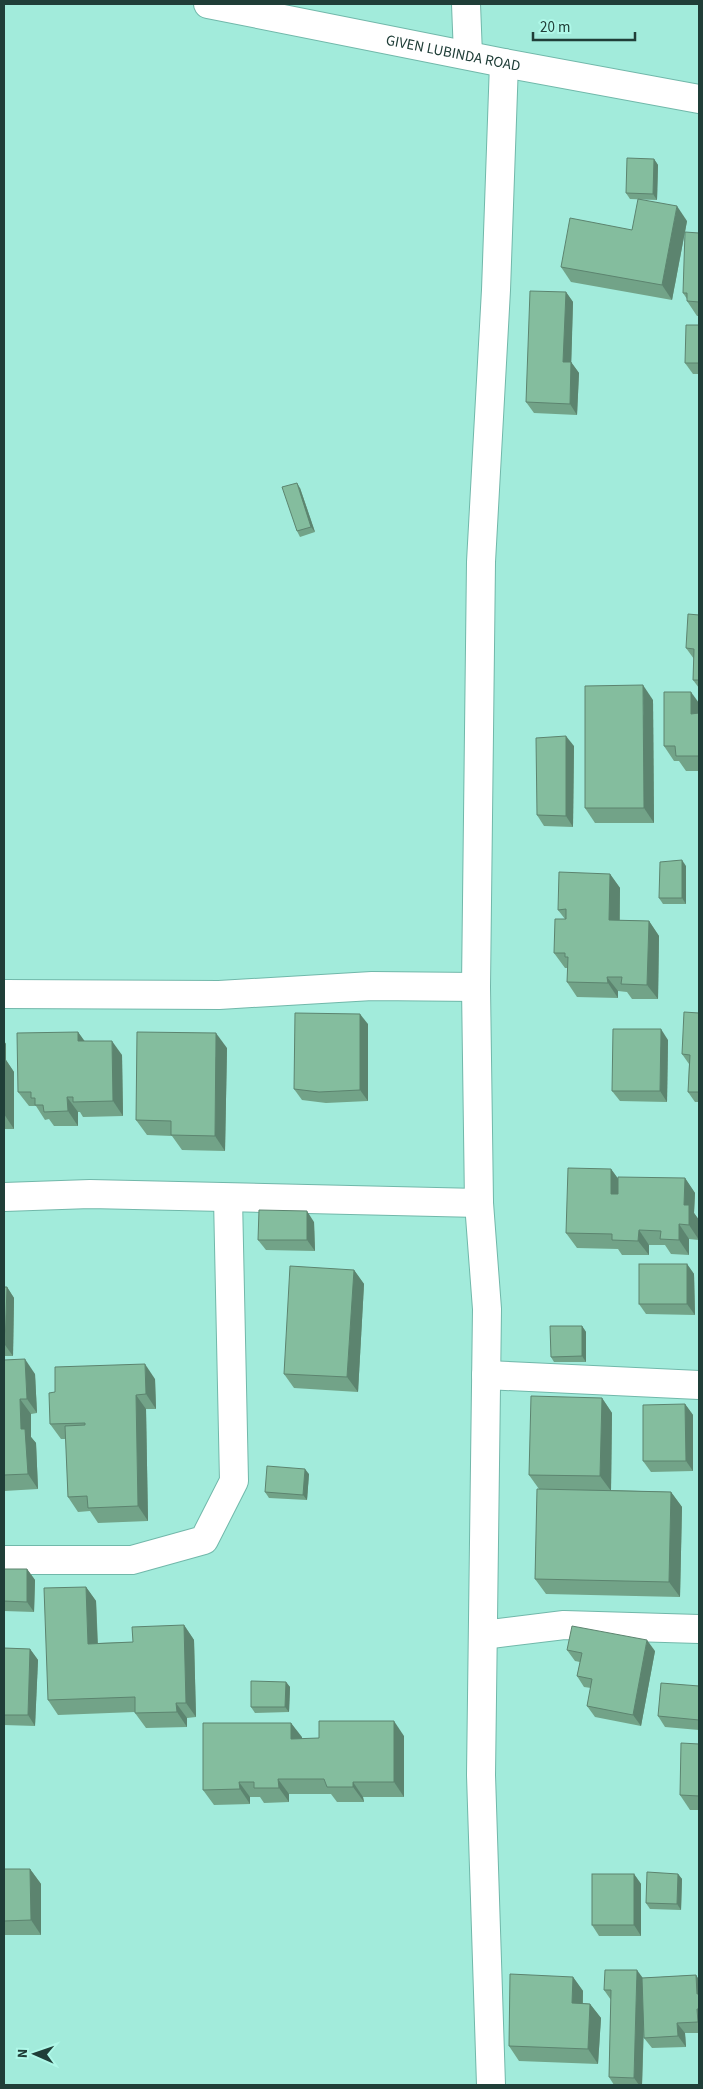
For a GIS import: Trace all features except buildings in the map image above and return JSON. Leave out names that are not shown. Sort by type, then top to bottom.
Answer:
[{"type":"street","name":"GIVEN LUBINDA ROAD","points":[[208,4],[504,63],[699,99]]},
{"type":"street","points":[[466,4],[468,55]]},
{"type":"street","points":[[491,2085],[481,1775],[487,1309],[479,1203],[476,986],[481,562],[496,290],[504,63]]},
{"type":"street","points":[[4,994],[219,994],[372,986],[476,986]]},
{"type":"street","points":[[4,1197],[90,1194],[479,1203]]},
{"type":"street","points":[[4,1560],[132,1560],[204,1540],[234,1481],[228,1198]]},
{"type":"street","points":[[486,1375],[699,1385]]},
{"type":"street","points":[[483,1635],[564,1625],[699,1629]]}]
